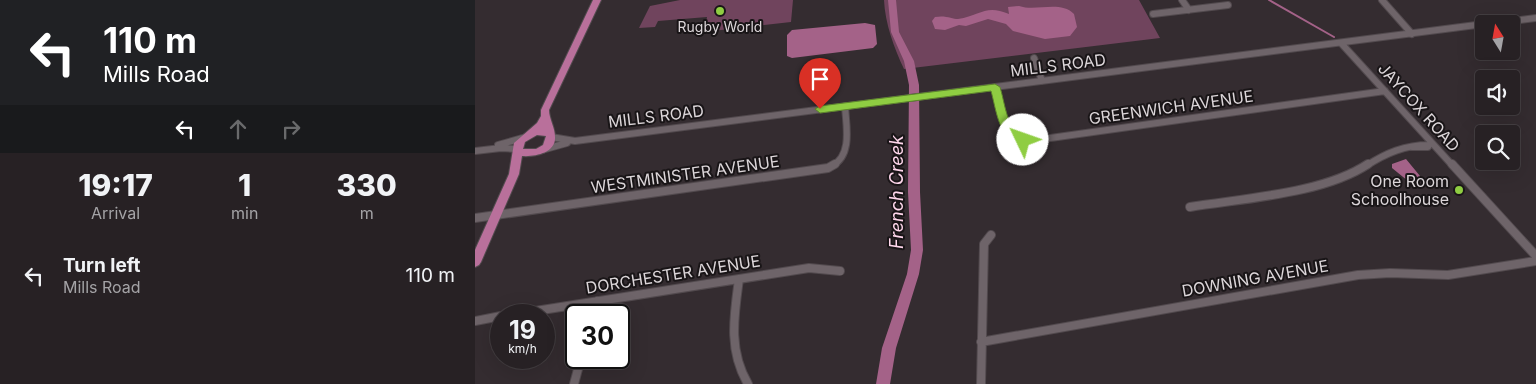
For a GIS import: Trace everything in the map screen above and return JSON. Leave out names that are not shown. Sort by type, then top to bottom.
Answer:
[{"type":"main road","points":[[514,174],[537,151],[549,144],[551,136],[545,110],[597,0]]},
{"type":"main road","points":[[475,262],[514,174],[519,143],[529,135],[545,116]]},
{"type":"main road","points":[[529,135],[542,132],[551,136]]},
{"type":"main road","points":[[517,150],[525,154],[537,151]]},
{"type":"street","points":[[1182,0],[1189,10]]},
{"type":"street","points":[[1382,0],[1412,34]]},
{"type":"street","points":[[1153,14],[1228,5]]},
{"type":"street","points":[[1520,20],[1536,18]]},
{"type":"street","name":"MILLS ROAD","points":[[537,151],[575,140],[1475,25]]},
{"type":"street","name":"JAYCOX ROAD","points":[[1341,43],[1431,144],[1536,256]]},
{"type":"street","points":[[1034,58],[1041,81]]},
{"type":"street","name":"GREENWICH AVENUE","points":[[995,87],[1009,133],[1017,139],[1029,141],[1385,91]]},
{"type":"street","name":"WESTMINISTER AVENUE","points":[[475,218],[828,168],[838,164],[845,154],[845,106]]},
{"type":"street","points":[[475,151],[529,135]]},
{"type":"street","name":"MILLS ROAD","points":[[551,136],[575,140]]},
{"type":"street","points":[[1189,207],[1328,184],[1353,174],[1382,155],[1431,144]]},
{"type":"street","points":[[490,148],[517,150]]},
{"type":"street","points":[[981,384],[984,244],[991,234]]},
{"type":"street","name":"DOWNING AVENUE","points":[[981,342],[1358,275],[1390,273],[1448,275],[1536,261]]},
{"type":"street","name":"DORCHESTER AVENUE","points":[[555,308],[809,268],[840,271]]},
{"type":"street","points":[[739,279],[733,348],[739,370],[748,384]]},
{"type":"street","points":[[475,320],[490,318]]},
{"type":"street","points":[[574,384],[578,369]]},
{"type":"shaded area","name":"Rugby World","points":[[680,0],[793,0],[791,22],[704,32],[707,17],[658,21],[655,27],[639,28],[650,6]]},
{"type":"shaded area","points":[[884,0],[1139,0],[1160,38],[904,69],[886,18]]},
{"type":"shaded area","points":[[1008,7],[1033,8],[1055,7],[1068,10],[1074,14],[1077,27],[1070,36],[1045,39],[1013,31],[1006,24],[988,19],[945,30],[935,29],[932,21],[935,17],[942,16],[958,19],[989,10],[1009,14]]},
{"type":"shaded area","points":[[865,23],[875,25],[877,44],[873,48],[792,58],[787,56],[787,35],[792,30]]},
{"type":"shaded area","points":[[1406,159],[1420,176],[1419,180],[1408,181],[1392,168],[1392,164]]},
{"type":"waterway","name":"French Creek","points":[[883,384],[889,348],[913,274],[917,250],[914,192],[914,85],[909,61],[895,32],[892,0]]},
{"type":"waterway","points":[[1269,0],[1334,37]]},
{"type":"place","name":"Rugby World","points":[[720,11]]},
{"type":"place","name":"One Room Schoolhouse","points":[[1459,190]]},
{"type":"route","points":[[820,109],[995,87],[1009,133],[1017,139],[1023,140]]}]
